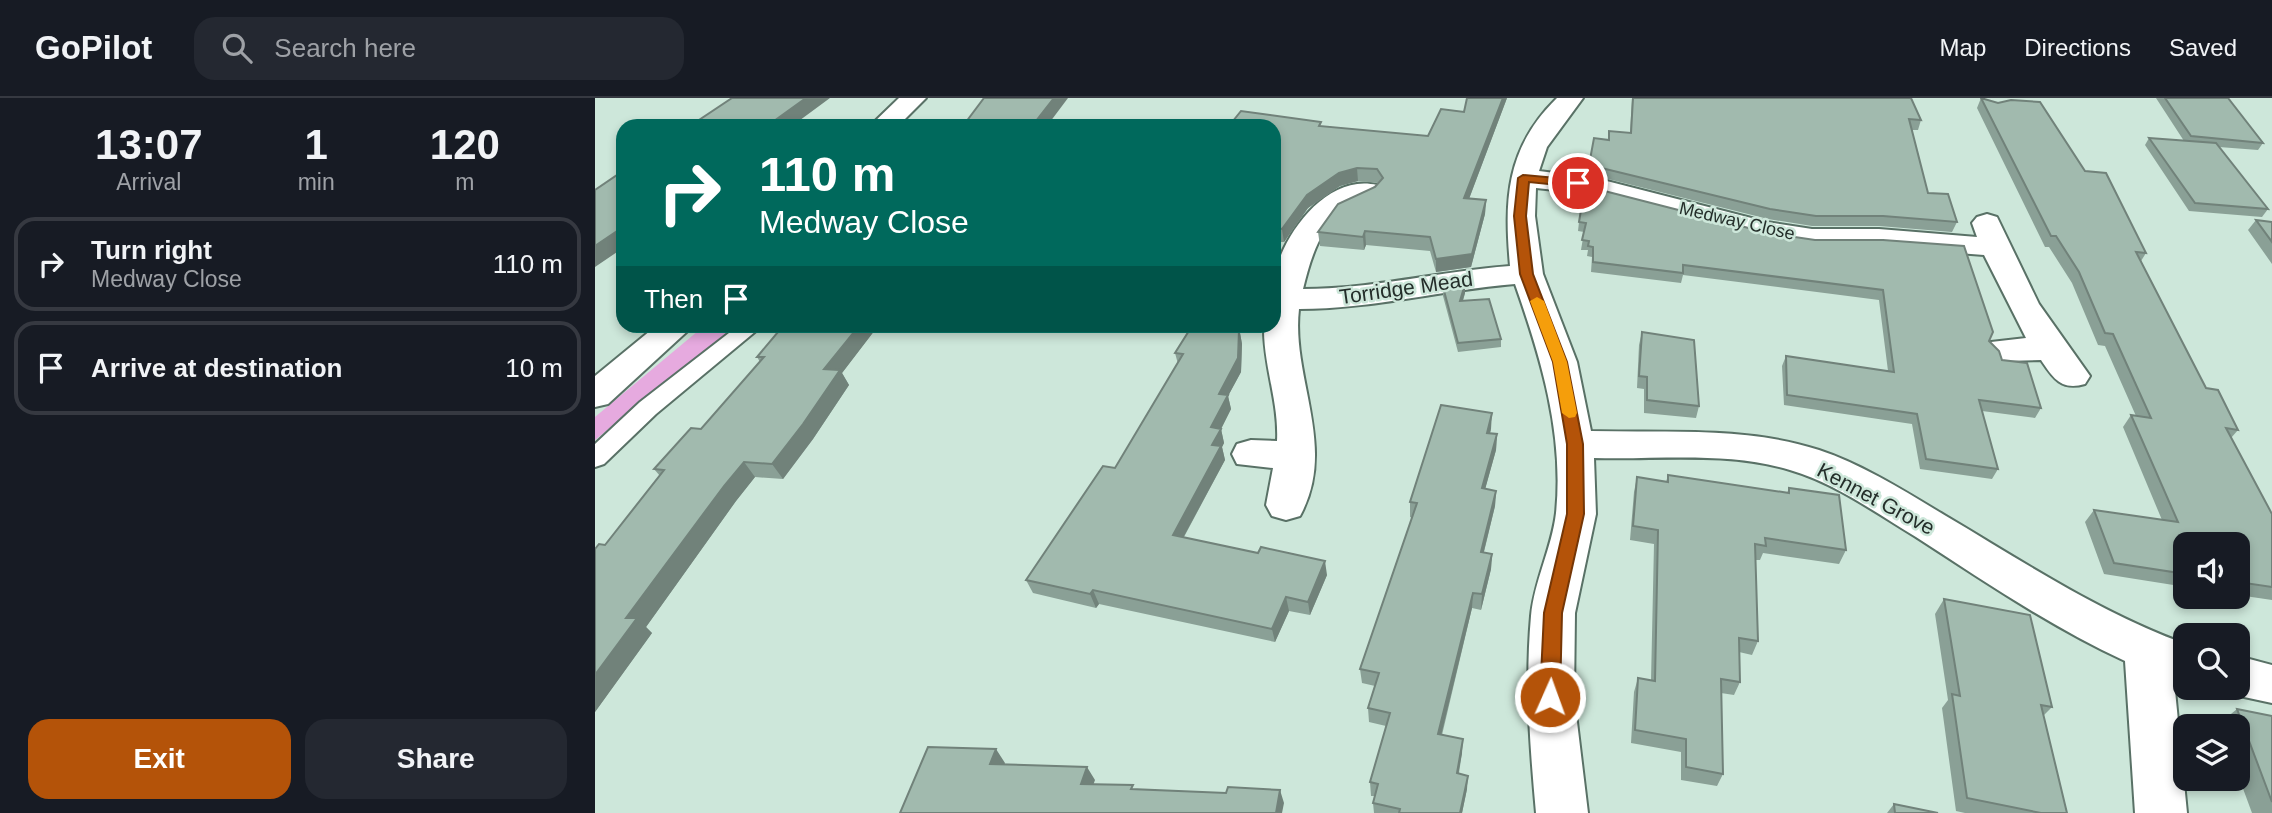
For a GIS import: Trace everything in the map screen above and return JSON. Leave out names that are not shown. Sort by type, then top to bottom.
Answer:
[{"type":"street","points":[[890,119],[913,98]]},
{"type":"street","points":[[1562,813],[1550,697],[1553,613],[1576,514],[1575,444],[1560,362],[1527,274],[1520,216],[1523,178],[1534,147],[1557,112],[1571,98]]},
{"type":"street","name":"Medway Close","points":[[1523,178],[1595,186],[1766,231],[1812,237],[1879,238],[1990,234],[2047,349],[2072,376]]},
{"type":"street","points":[[1286,505],[1295,455],[1296,421],[1281,346],[1281,320],[1286,299],[1302,246],[1318,219],[1332,205],[1367,191]]},
{"type":"street","points":[[1301,193],[1332,205]]},
{"type":"street","name":"Torridge Mead","points":[[1286,299],[1347,299],[1465,279],[1527,274]]},
{"type":"street","points":[[595,395],[668,333]]},
{"type":"street","points":[[2003,350],[2047,349]]},
{"type":"street","name":"Kennet Grove","points":[[1575,444],[1735,448],[1788,455],[1839,475],[2064,608],[2167,658],[2161,813]]},
{"type":"street","points":[[1251,454],[1295,455]]},
{"type":"lane","points":[[595,458],[648,408],[742,333]]},
{"type":"shaded area","points":[[696,333],[728,333],[595,440],[595,417]]},
{"type":"building","points":[[732,98],[806,98],[777,119],[700,119]]},
{"type":"building","points":[[984,98],[1054,98],[1038,119],[968,119]]},
{"type":"building","points":[[1467,98],[1503,98],[1464,198],[1486,200],[1472,254],[1436,259],[1430,237],[1365,231],[1363,237],[1318,232],[1338,204],[1375,187],[1383,178],[1377,169],[1357,168],[1339,173],[1307,195],[1281,229],[1281,119],[1235,119],[1241,111],[1321,122],[1319,126],[1428,136],[1441,109],[1464,112]]},
{"type":"building","points":[[1633,98],[1911,98],[1921,120],[1909,119],[1928,193],[1948,194],[1957,222],[1883,216],[1816,216],[1770,209],[1589,165],[1594,138],[1609,140],[1609,131],[1631,133]]},
{"type":"building","points":[[1981,98],[1998,103],[2011,100],[2040,102],[2085,171],[2106,173],[2146,253],[2136,252],[2206,388],[2218,390],[2238,430],[2226,428],[2272,514],[2272,587],[2250,584],[2250,532],[2173,532],[2173,572],[2114,563],[2094,510],[2178,522],[2131,415],[2151,418],[2113,334],[2105,333],[2079,272],[2056,236],[2051,236]]},
{"type":"building","points":[[2165,98],[2228,98],[2263,143],[2191,136]]},
{"type":"building","points":[[2149,138],[2216,143],[2268,209],[2195,203]]},
{"type":"building","points":[[616,176],[616,232],[595,246],[595,190]]},
{"type":"building","points":[[1585,186],[1768,233],[1815,240],[1883,240],[1964,246],[1993,332],[1989,341],[1999,351],[2002,360],[2027,363],[2041,408],[1979,400],[1998,469],[1926,459],[1917,414],[1787,395],[1786,356],[1894,372],[1883,290],[1683,265],[1683,273],[1593,262],[1593,247],[1588,246],[1589,241],[1582,240],[1586,223],[1579,222]]},
{"type":"building","points":[[2256,220],[2272,222],[2272,242]]},
{"type":"building","points":[[1465,284],[1460,301],[1489,299],[1501,339],[1458,343],[1443,287]]},
{"type":"building","points":[[1642,332],[1694,340],[1699,406],[1647,400],[1647,377],[1639,376]]},
{"type":"building","points":[[777,333],[853,333],[824,369],[840,370],[803,424],[772,464],[744,462],[724,486],[626,618],[637,618],[595,675],[595,549],[599,544],[605,545],[664,470],[654,469],[691,428],[701,429],[764,357],[757,357]]},
{"type":"building","points":[[1188,333],[1239,333],[1238,358],[1219,394],[1228,395],[1211,427],[1221,429],[1212,445],[1221,446],[1173,535],[1258,553],[1261,547],[1325,561],[1308,602],[1286,597],[1272,629],[1093,590],[1090,594],[1026,580],[1103,466],[1115,468],[1183,354],[1175,353]]},
{"type":"building","points":[[1441,405],[1492,413],[1487,433],[1497,434],[1482,488],[1496,491],[1481,552],[1492,554],[1482,594],[1473,593],[1438,734],[1463,739],[1457,773],[1468,776],[1460,813],[1399,813],[1400,809],[1373,803],[1378,784],[1370,782],[1390,713],[1368,708],[1379,673],[1360,669],[1417,503],[1410,502]]},
{"type":"building","points":[[1668,475],[1789,493],[1789,488],[1839,495],[1846,550],[1765,538],[1766,546],[1755,544],[1758,641],[1739,638],[1740,682],[1721,679],[1723,774],[1686,767],[1686,739],[1635,730],[1638,678],[1655,681],[1658,530],[1633,526],[1637,477],[1668,482]]},
{"type":"building","points":[[1944,599],[2030,615],[2052,707],[2041,705],[2067,813],[2041,813],[1967,798],[1952,694],[1960,696]]},
{"type":"building","points":[[2237,709],[2272,716],[2272,802],[2250,744],[2250,714],[2239,714]]},
{"type":"building","points":[[928,747],[996,749],[990,764],[1087,767],[1081,784],[1133,785],[1131,789],[1226,793],[1228,787],[1280,790],[1276,813],[900,813]]},
{"type":"building","points":[[1894,804],[1938,813],[1895,813]]},
{"type":"slow traffic","points":[[1537,301],[1560,362],[1569,413]]},
{"type":"route","points":[[1550,697],[1553,613],[1576,514],[1575,444],[1560,362],[1527,274],[1520,216],[1523,178],[1578,183]]}]
